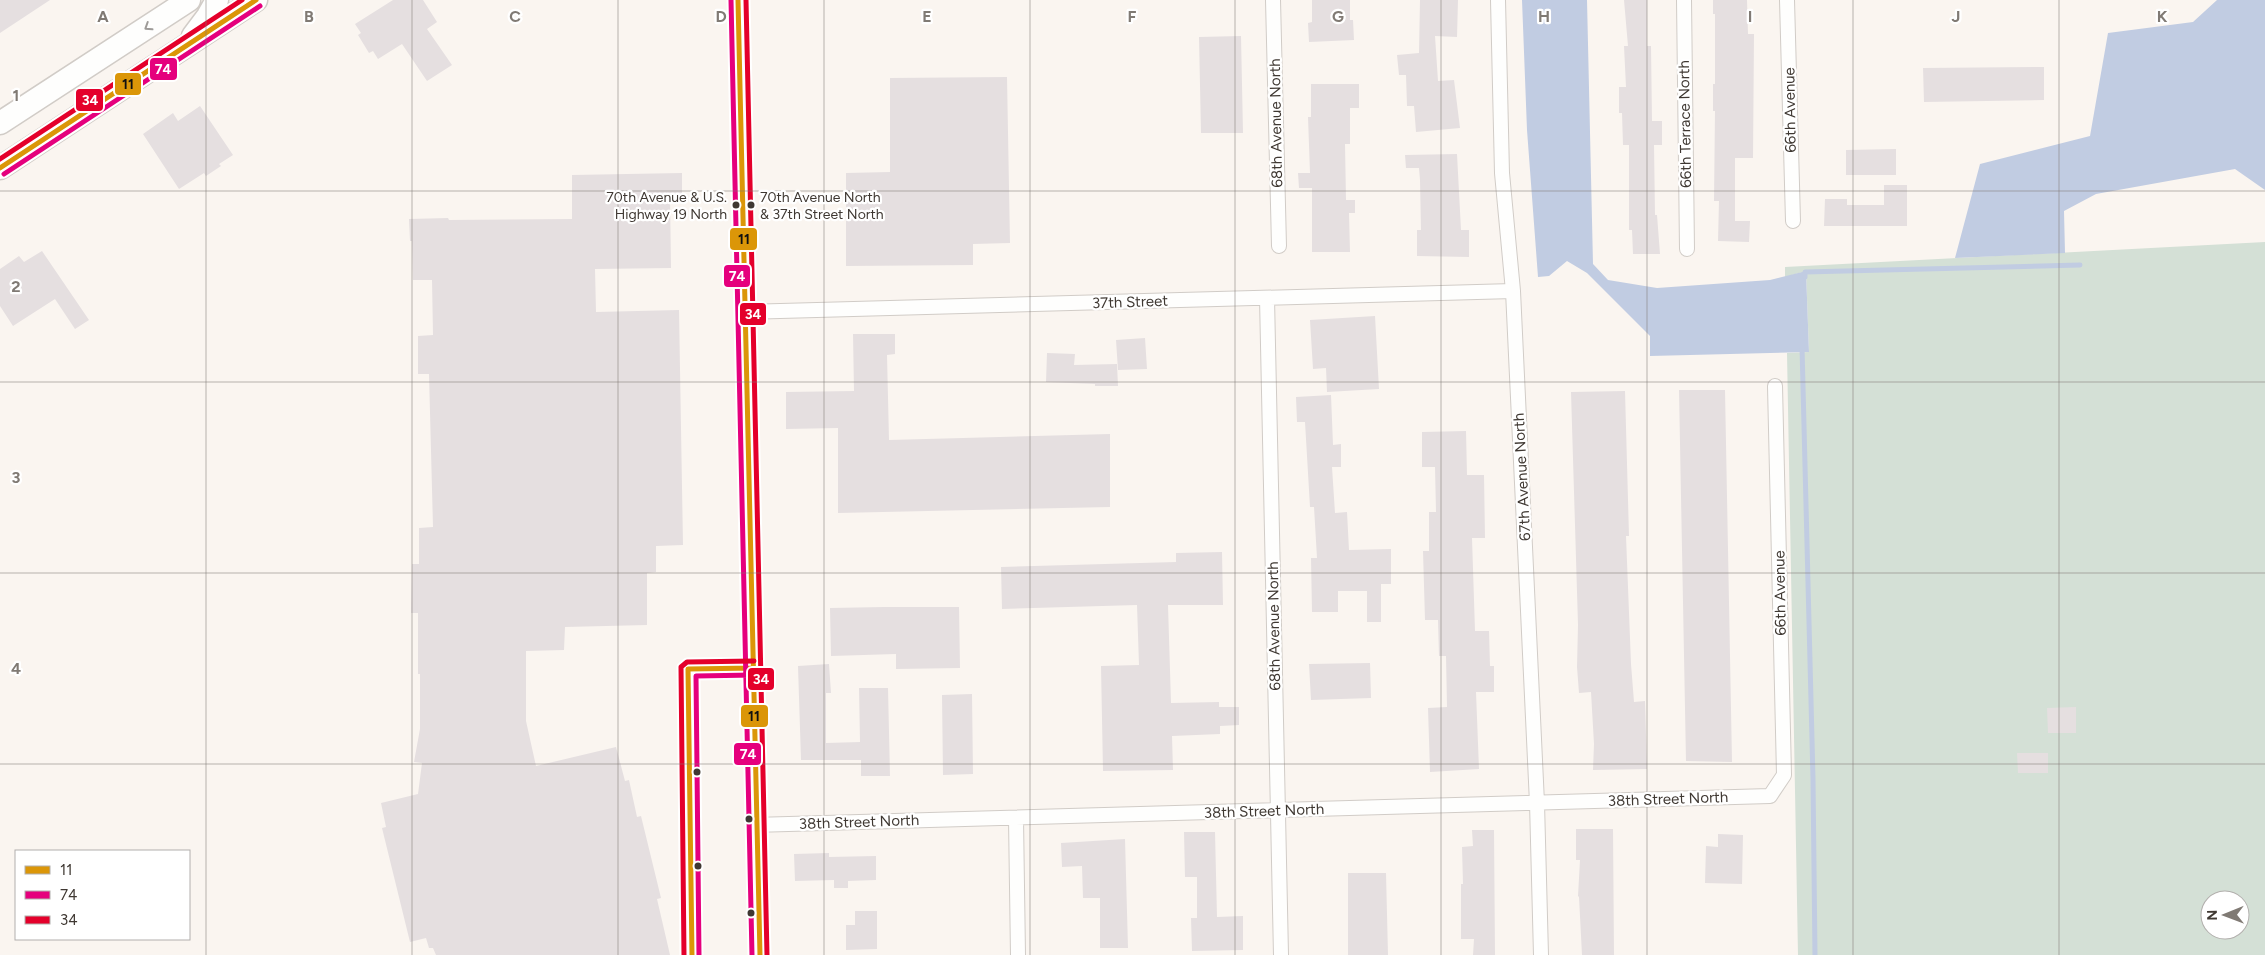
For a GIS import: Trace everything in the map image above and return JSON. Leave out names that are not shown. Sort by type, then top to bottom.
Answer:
[{"type":"highway","points":[[0,123],[189,0]]},
{"type":"highway","points":[[0,168],[183,48],[208,16],[230,5],[256,0]]},
{"type":"street","points":[[738,0],[760,955]]},
{"type":"street","name":"68th Avenue North","points":[[1273,0],[1279,246]]},
{"type":"street","name":"67th Avenue North","points":[[1498,0],[1502,172],[1513,291],[1537,803],[1541,955]]},
{"type":"street","name":"66th Terrace North","points":[[1684,0],[1687,249]]},
{"type":"street","name":"66th Avenue","points":[[1788,0],[1793,221]]},
{"type":"street","name":"37th Street","points":[[746,312],[1513,291]]},
{"type":"street","name":"68th Avenue North","points":[[1267,298],[1281,955]]},
{"type":"street","name":"66th Avenue","points":[[1770,796],[1784,775],[1775,386]]},
{"type":"street","name":"38th Street North","points":[[757,825],[1770,796]]},
{"type":"street","points":[[1016,818],[1018,955]]},
{"type":"shaded area","points":[[2265,242],[2265,955],[1798,955],[1787,353],[1809,352],[1806,271],[1785,277],[1785,267]]},
{"type":"water","points":[[1522,0],[1587,0],[1593,264],[1608,280],[1657,288],[1770,280],[1806,271],[1809,352],[1650,356],[1650,336],[1587,273],[1567,261],[1549,276],[1538,277],[1527,130]]},
{"type":"water","points":[[2217,0],[2265,0],[2265,190],[2235,169],[2096,194],[2064,211],[2065,253],[1955,258],[1980,164],[2090,136],[2108,33],[2193,22]]},
{"type":"building","points":[[0,0],[50,0],[0,33]]},
{"type":"building","points":[[393,0],[423,0],[437,22],[427,29],[452,65],[427,81],[402,44],[378,59],[373,51],[369,53],[358,35],[361,33],[355,24]]},
{"type":"building","points":[[1312,0],[1350,0],[1350,20],[1353,20],[1354,40],[1309,42],[1308,23],[1312,22]]},
{"type":"building","points":[[1420,0],[1458,0],[1457,37],[1435,36],[1438,81],[1454,80],[1460,128],[1416,132],[1414,106],[1407,106],[1406,75],[1399,75],[1397,55],[1419,53]]},
{"type":"building","points":[[1624,0],[1647,0],[1647,46],[1651,46],[1652,121],[1662,121],[1662,145],[1654,145],[1655,215],[1657,215],[1660,254],[1633,254],[1632,230],[1629,230],[1629,145],[1623,145],[1622,113],[1619,113],[1619,87],[1626,87],[1624,46],[1628,46]]},
{"type":"building","points":[[1713,0],[1747,0],[1748,34],[1754,34],[1753,158],[1735,158],[1735,221],[1750,221],[1749,242],[1718,241],[1719,201],[1714,201],[1715,111],[1713,111],[1713,84],[1715,84],[1715,14],[1713,14]]},
{"type":"building","points":[[1241,36],[1243,133],[1201,133],[1199,37]]},
{"type":"building","points":[[2044,67],[2044,100],[1924,102],[1923,68]]},
{"type":"building","points":[[1007,77],[1010,243],[973,244],[973,265],[846,266],[846,173],[890,172],[890,78]]},
{"type":"building","points":[[1311,84],[1359,84],[1359,108],[1350,108],[1350,144],[1345,144],[1346,200],[1355,200],[1355,213],[1349,213],[1350,252],[1312,252],[1312,188],[1299,188],[1298,173],[1310,173],[1308,117],[1311,117]]},
{"type":"building","points":[[200,106],[233,155],[206,176],[204,173],[179,189],[143,134],[173,113],[178,121]]},
{"type":"building","points":[[1896,149],[1896,175],[1846,175],[1846,150]]},
{"type":"building","points":[[1457,154],[1461,230],[1469,230],[1469,257],[1417,256],[1417,230],[1421,230],[1419,168],[1406,168],[1405,155]]},
{"type":"building","points":[[682,173],[682,197],[670,197],[671,268],[595,269],[596,312],[679,310],[683,545],[656,546],[656,572],[647,573],[647,625],[565,627],[564,650],[526,651],[526,721],[536,766],[616,747],[625,781],[629,780],[637,817],[641,816],[661,898],[657,899],[670,955],[436,955],[433,948],[429,948],[426,938],[410,942],[382,828],[386,827],[381,803],[418,794],[422,763],[414,762],[420,729],[420,674],[418,674],[418,613],[411,613],[412,564],[419,564],[419,528],[433,527],[429,374],[418,374],[418,336],[433,335],[432,280],[413,280],[412,241],[410,241],[409,219],[572,219],[572,175]]},
{"type":"building","points":[[1884,185],[1907,185],[1907,226],[1824,226],[1825,199],[1847,199],[1847,205],[1884,205]]},
{"type":"building","points":[[42,251],[89,320],[75,329],[55,299],[13,326],[0,306],[0,269],[19,256],[24,262]]},
{"type":"building","points":[[1375,316],[1379,389],[1327,392],[1326,368],[1313,369],[1310,320]]},
{"type":"building","points":[[853,334],[895,334],[895,354],[887,355],[889,440],[1110,434],[1110,507],[838,513],[838,428],[786,429],[786,392],[854,391]]},
{"type":"building","points":[[1145,338],[1147,369],[1118,370],[1116,340]]},
{"type":"building","points":[[1047,353],[1075,354],[1074,365],[1117,364],[1118,386],[1046,382]]},
{"type":"building","points":[[1679,390],[1725,390],[1732,762],[1686,761]]},
{"type":"building","points":[[1625,391],[1629,536],[1626,536],[1631,664],[1634,702],[1645,701],[1647,769],[1593,770],[1594,744],[1591,692],[1579,693],[1577,667],[1578,625],[1571,392]]},
{"type":"building","points":[[1331,395],[1333,445],[1341,444],[1341,467],[1332,467],[1335,513],[1347,512],[1349,550],[1391,549],[1391,584],[1381,584],[1381,622],[1367,622],[1367,591],[1338,591],[1338,612],[1312,612],[1311,558],[1317,558],[1314,507],[1310,507],[1305,422],[1297,422],[1296,397]]},
{"type":"building","points":[[1466,431],[1467,475],[1484,475],[1485,538],[1472,538],[1475,631],[1489,631],[1490,666],[1494,666],[1494,692],[1476,692],[1479,769],[1430,772],[1428,708],[1447,707],[1446,656],[1439,656],[1438,620],[1425,620],[1423,551],[1429,551],[1429,512],[1436,512],[1435,467],[1422,467],[1422,432]]},
{"type":"building","points":[[1222,552],[1223,605],[1168,605],[1171,703],[1219,702],[1219,707],[1239,707],[1239,725],[1220,726],[1220,734],[1172,736],[1173,770],[1103,771],[1101,666],[1139,665],[1137,605],[1002,609],[1001,567],[1176,562],[1176,553]]},
{"type":"building","points":[[959,607],[960,668],[896,669],[896,654],[831,656],[830,608]]},
{"type":"building","points":[[1370,663],[1371,698],[1311,700],[1309,664]]},
{"type":"building","points":[[829,664],[831,693],[826,693],[826,743],[860,742],[859,688],[888,688],[890,776],[861,776],[861,760],[801,760],[798,666]]},
{"type":"building","points":[[972,694],[973,774],[943,775],[942,695]]},
{"type":"building","points":[[2076,707],[2076,733],[2048,733],[2047,708]]},
{"type":"building","points":[[2017,753],[2048,753],[2048,773],[2018,773]]},
{"type":"building","points":[[1576,829],[1613,829],[1614,955],[1582,955],[1578,896],[1580,860],[1576,860]]},
{"type":"building","points":[[1472,830],[1494,830],[1495,955],[1473,955],[1474,939],[1461,939],[1462,847],[1473,846]]},
{"type":"building","points":[[1184,832],[1215,832],[1217,917],[1243,916],[1243,950],[1192,951],[1191,918],[1197,918],[1197,877],[1185,877]]},
{"type":"building","points":[[1718,834],[1743,835],[1742,884],[1705,883],[1706,846],[1718,847]]},
{"type":"building","points":[[1125,839],[1128,948],[1100,948],[1100,898],[1083,898],[1082,866],[1062,867],[1061,843]]},
{"type":"building","points":[[829,853],[829,857],[876,856],[876,880],[848,881],[848,888],[834,888],[834,880],[795,881],[794,854]]},
{"type":"building","points":[[1348,873],[1386,873],[1388,955],[1348,955]]},
{"type":"building","points":[[855,911],[877,911],[877,949],[846,950],[846,925],[855,925]]},
{"type":"waterway","points":[[1805,277],[1805,272],[2080,265]]},
{"type":"waterway","points":[[1802,347],[1813,779],[1815,955]]},
{"type":"transit line","name":"34","points":[[0,159],[242,0]]},
{"type":"transit line","name":"11","points":[[0,168],[256,0]]},
{"type":"transit line","name":"74","points":[[731,0],[752,955]]},
{"type":"transit line","name":"11","points":[[738,0],[760,955]]},
{"type":"transit line","name":"34","points":[[746,0],[767,955]]},
{"type":"transit line","name":"74","points":[[4,174],[260,6]]},
{"type":"transit line","name":"34","points":[[684,955],[681,667],[687,662],[754,661]]},
{"type":"transit line","name":"11","points":[[692,955],[688,669],[754,668]]},
{"type":"transit line","name":"74","points":[[699,955],[696,676],[754,675]]},
{"type":"place","name":"70th Avenue & U.S. Highway 19 North","points":[[736,205]]},
{"type":"place","name":"70th Avenue North & 37th Street North","points":[[751,205]]}]
